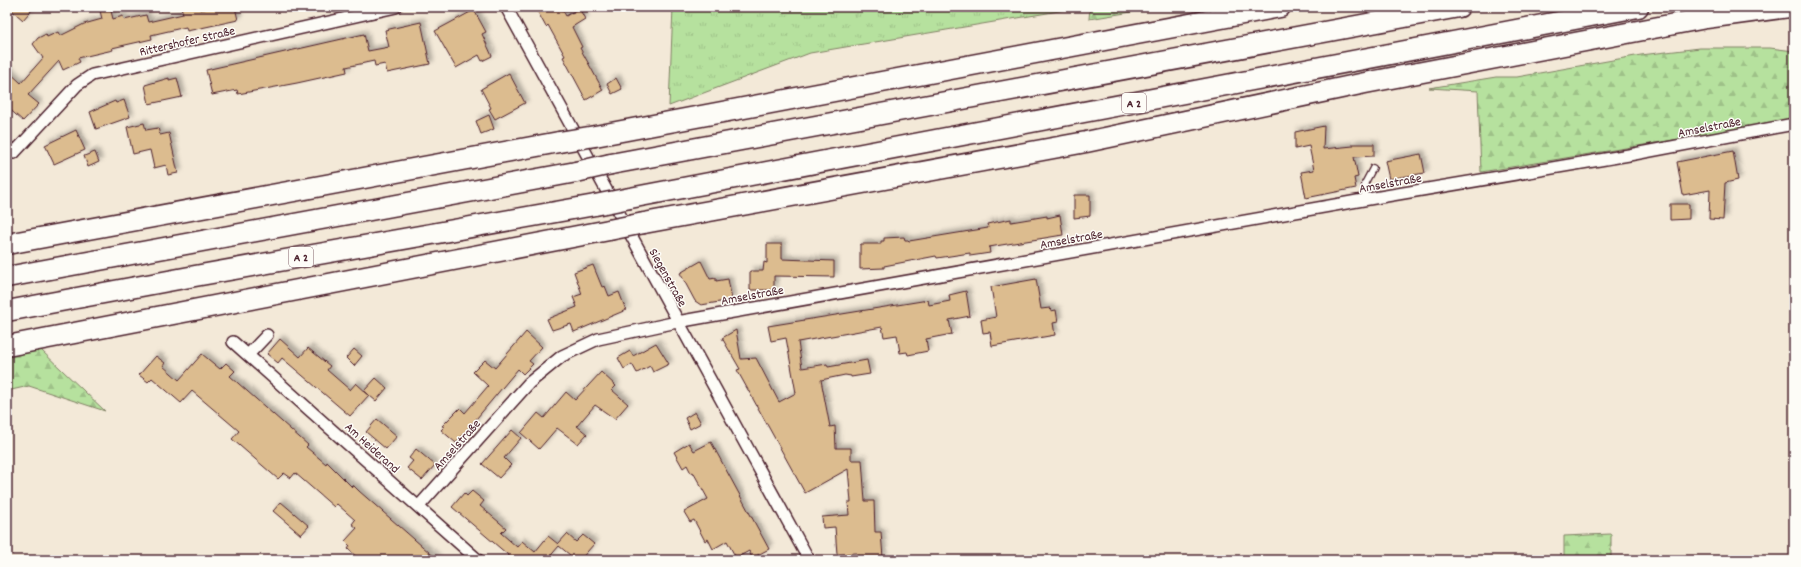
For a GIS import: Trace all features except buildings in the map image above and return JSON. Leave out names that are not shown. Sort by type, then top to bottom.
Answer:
[{"type":"highway","points":[[7,244],[595,136],[1280,7]]},
{"type":"highway","points":[[7,277],[1459,7]]},
{"type":"highway","name":"A 2","points":[[7,311],[595,205],[1638,7]]},
{"type":"highway","points":[[7,346],[644,223],[1086,142],[1373,82],[1698,20],[1788,9]]},
{"type":"street","name":"Rittershofer Straße","points":[[11,149],[77,85],[92,75],[396,7]]},
{"type":"street","name":"Siegenstraße","points":[[506,7],[808,560]]},
{"type":"street","name":"Amselstraße","points":[[419,506],[529,383],[562,356],[598,339],[677,322],[1364,200],[1629,155],[1794,124]]},
{"type":"street","points":[[248,355],[267,335]]},
{"type":"street","name":"Am Heiderand","points":[[233,342],[478,560]]},
{"type":"lane","points":[[1364,200],[1365,183],[1373,168]]},
{"type":"green space","points":[[673,7],[1083,7],[810,53],[669,106]]},
{"type":"green space","points":[[1090,7],[1162,7],[1089,19]]},
{"type":"green space","points":[[1700,48],[1770,48],[1794,51],[1794,120],[1481,172],[1478,91],[1429,88],[1496,77],[1517,77],[1641,55]]},
{"type":"green space","points":[[41,350],[105,411],[29,386],[7,391],[7,356]]},
{"type":"green space","points":[[1611,534],[1611,560],[1564,560],[1564,536]]}]
